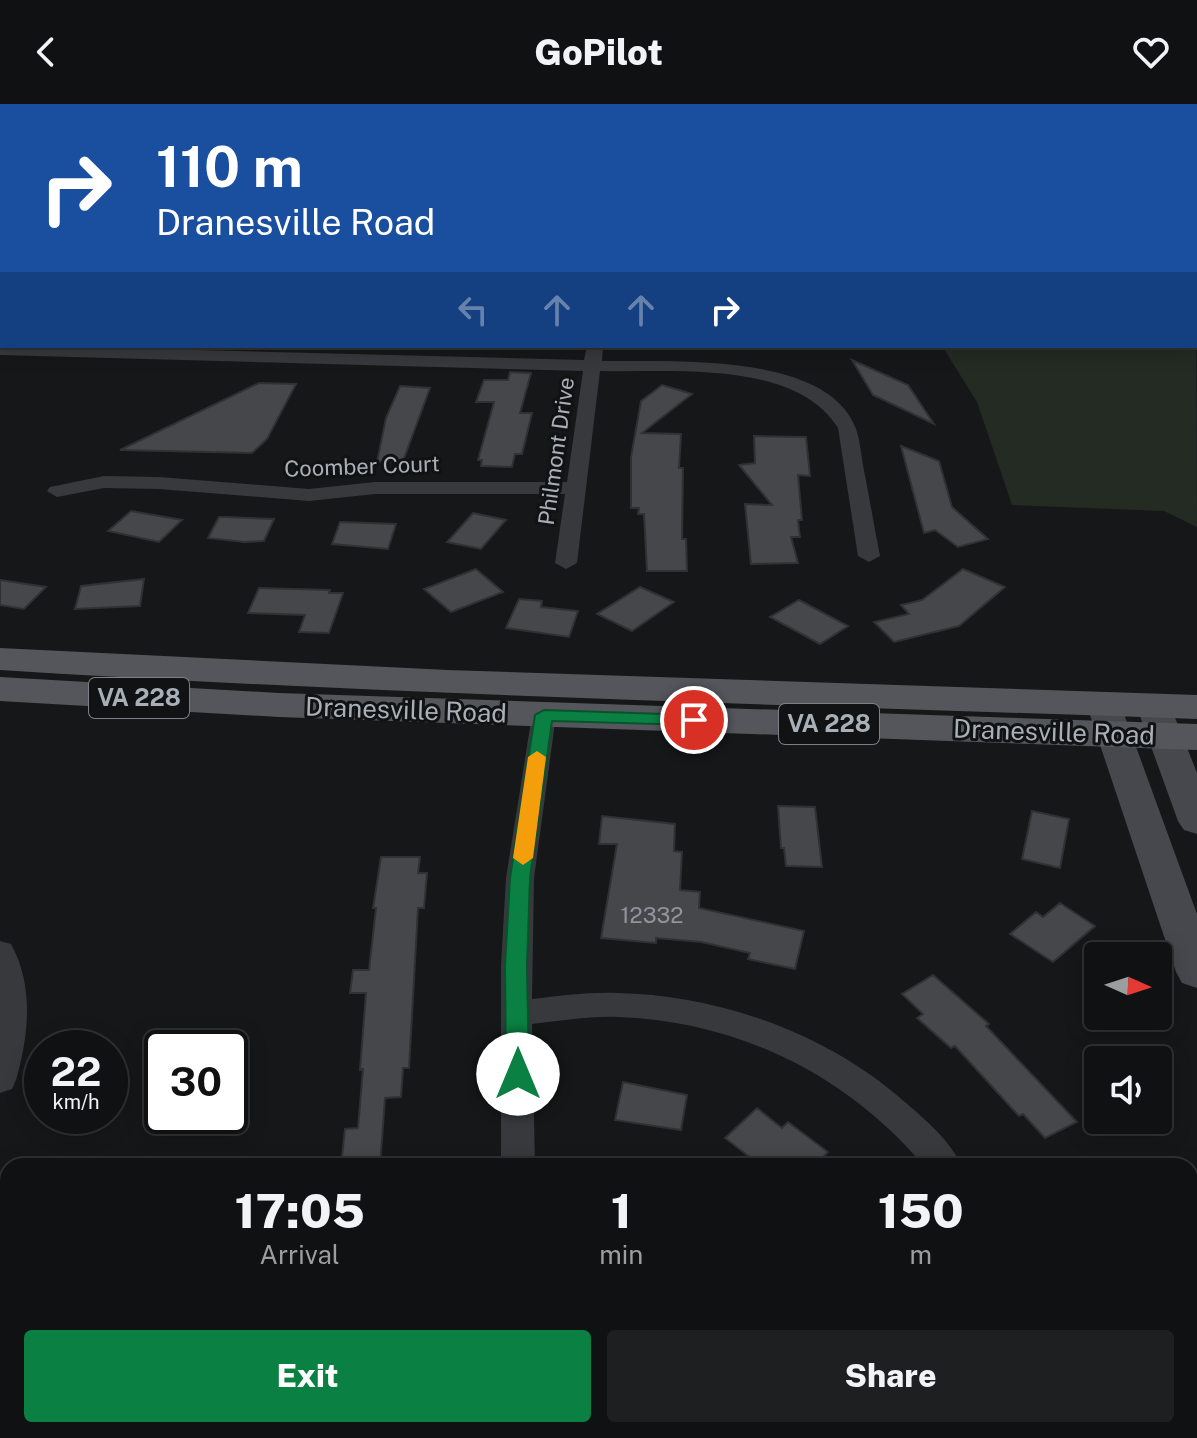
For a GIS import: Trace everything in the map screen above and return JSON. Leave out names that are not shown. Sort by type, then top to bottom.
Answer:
[{"type":"main road","name":"Dranesville Road","points":[[1,683],[310,676],[1108,719],[1172,726],[1197,707]]},
{"type":"main road","name":"Dranesville Road","points":[[1,683],[264,704],[544,715],[1108,719]]},
{"type":"main road","points":[[1108,719],[1197,972]]},
{"type":"main road","points":[[1172,726],[1197,821]]},
{"type":"street","points":[[0,350],[593,356],[747,371],[785,381],[822,398],[835,408],[847,428],[869,556]]},
{"type":"street","name":"Philmont Drive","points":[[566,563],[593,356]]},
{"type":"street","name":"Coomber Court","points":[[57,491],[104,482],[159,483],[309,495],[375,488],[574,488]]},
{"type":"street","points":[[518,1158],[520,878],[544,715]]},
{"type":"street","points":[[0,952],[10,986],[11,1021],[0,1080]]},
{"type":"street","points":[[517,1013],[620,1005],[678,1010],[731,1022],[788,1042],[820,1058],[872,1093],[902,1118],[938,1158]]},
{"type":"shaded area","points":[[943,348],[1196,348],[1197,527],[1164,511],[1012,505],[977,402]]},
{"type":"building","points":[[852,360],[908,385],[934,424],[873,395]]},
{"type":"building","points":[[510,372],[531,373],[520,413],[532,413],[522,454],[515,454],[512,467],[481,466],[482,460],[478,460],[494,402],[476,402],[484,380],[508,380]]},
{"type":"building","points":[[259,383],[296,384],[267,439],[252,453],[120,450]]},
{"type":"building","points":[[662,385],[692,394],[642,433],[681,434],[682,539],[686,539],[687,571],[647,571],[644,514],[638,514],[639,508],[631,508],[631,457],[641,401]]},
{"type":"building","points":[[400,386],[430,388],[403,461],[377,462],[386,418]]},
{"type":"building","points":[[754,436],[806,437],[810,476],[798,475],[802,520],[798,520],[800,537],[791,537],[798,563],[751,564],[745,504],[772,505],[739,465],[755,463]]},
{"type":"building","points":[[901,446],[939,461],[952,507],[988,539],[958,547],[935,530],[924,533]]},
{"type":"building","points":[[131,511],[182,520],[159,542],[108,531]]},
{"type":"building","points":[[473,513],[506,520],[481,549],[447,542]]},
{"type":"building","points":[[219,517],[274,519],[264,541],[244,542],[208,538]]},
{"type":"building","points":[[340,522],[396,524],[388,549],[332,544]]},
{"type":"building","points":[[476,569],[503,592],[451,612],[424,589]]},
{"type":"building","points":[[963,569],[1005,587],[959,626],[894,642],[874,622],[909,614],[901,605],[922,600]]},
{"type":"building","points":[[144,579],[140,606],[75,609],[81,586]]},
{"type":"building","points":[[0,580],[46,587],[24,609],[0,605]]},
{"type":"building","points":[[640,587],[674,602],[632,631],[597,614]]},
{"type":"building","points":[[259,588],[343,593],[329,633],[299,632],[305,615],[248,613]]},
{"type":"building","points":[[519,599],[542,601],[541,607],[578,611],[569,637],[506,628]]},
{"type":"building","points":[[799,600],[848,626],[820,644],[770,617]]},
{"type":"building","points":[[778,806],[815,807],[822,867],[786,866],[784,848],[781,848]]},
{"type":"building","points":[[1032,811],[1069,819],[1060,868],[1022,859]]},
{"type":"building","points":[[602,816],[675,824],[674,851],[682,852],[680,890],[700,892],[699,908],[804,931],[795,969],[748,959],[750,953],[701,942],[656,938],[656,943],[601,938],[617,844],[599,844]]},
{"type":"building","points":[[381,857],[420,857],[418,873],[427,873],[424,908],[418,908],[409,1068],[403,1068],[401,1097],[385,1098],[381,1158],[342,1158],[345,1129],[358,1128],[363,1069],[360,1070],[366,993],[350,993],[353,970],[369,970],[376,908],[373,908]]},
{"type":"building","points":[[1060,903],[1095,926],[1053,962],[1010,934],[1036,912],[1043,917]]},
{"type":"building","points":[[933,975],[989,1024],[986,1026],[1077,1122],[1045,1138],[1023,1114],[1019,1116],[955,1046],[951,1048],[917,1018],[923,1014],[902,994]]},
{"type":"building","points":[[623,1082],[687,1095],[681,1130],[615,1120]]},
{"type":"building","points":[[757,1108],[782,1128],[788,1122],[828,1152],[822,1158],[751,1158],[725,1138]]},
{"type":"slow traffic","points":[[523,858],[537,757]]},
{"type":"route","points":[[518,1074],[516,966],[520,878],[544,715],[694,720]]}]
